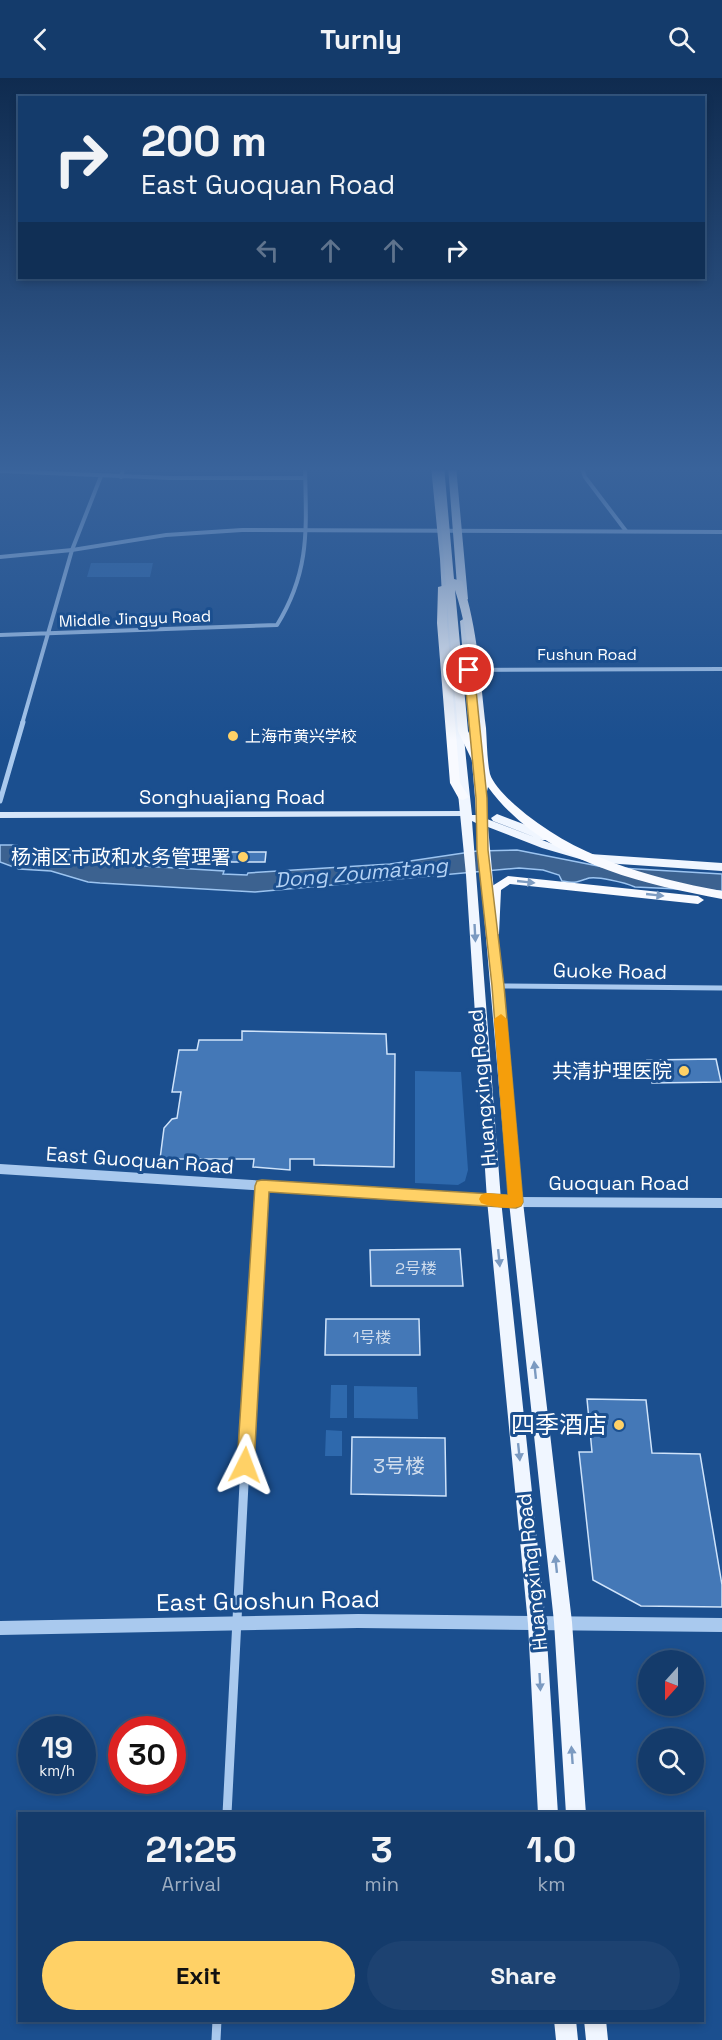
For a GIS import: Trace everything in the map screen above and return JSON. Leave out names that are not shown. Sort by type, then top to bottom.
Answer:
[{"type":"highway","points":[[446,558],[442,608],[444,647],[455,783],[463,798]]},
{"type":"highway","points":[[448,558],[463,731],[471,757],[488,784],[527,822],[562,846],[594,862],[652,882],[722,895]]},
{"type":"highway","points":[[456,558],[472,736],[495,782],[551,832],[596,855],[650,874],[722,889]]},
{"type":"highway","points":[[457,581],[468,620],[476,682],[485,772],[481,798]]},
{"type":"highway","points":[[493,934],[494,894],[497,885],[513,880],[722,903]]},
{"type":"main road","name":"Huangxing Road","points":[[443,558],[463,798],[465,814],[476,851],[479,874],[494,1200],[537,1624],[548,1812]]},
{"type":"main road","name":"Huangxing Road","points":[[461,558],[481,798],[481,818],[476,851]]},
{"type":"main road","name":"Songhuajiang Road","points":[[0,815],[465,814]]},
{"type":"main road","points":[[465,814],[481,818],[524,839],[590,858],[722,867]]},
{"type":"main road","points":[[481,818],[497,818],[557,841],[594,851],[722,859]]},
{"type":"main road","name":"Huangxing Road","points":[[479,874],[493,934],[516,1202],[563,1622],[576,1812]]},
{"type":"main road","points":[[565,2022],[567,2040]]},
{"type":"main road","points":[[595,2022],[597,2040]]},
{"type":"street","points":[[0,801],[70,558]]},
{"type":"street","name":"Middle Jingyu Road","points":[[0,634],[271,626],[278,623],[302,576],[304,558]]},
{"type":"street","name":"Fushun Road","points":[[451,670],[722,669]]},
{"type":"street","name":"Guoke Road","points":[[498,986],[722,988]]},
{"type":"street","name":"East Guoquan Road","points":[[0,1170],[494,1200]]},
{"type":"street","points":[[227,1812],[262,1186]]},
{"type":"street","name":"Guoquan Road","points":[[494,1200],[722,1203]]},
{"type":"street","name":"East Guoshun Road","points":[[0,1628],[358,1621],[722,1625]]},
{"type":"street","points":[[216,2040],[217,2022]]},
{"type":"shaded area","points":[[91,563],[153,563],[150,577],[87,577]]},
{"type":"shaded area","points":[[415,1071],[461,1072],[468,1170],[465,1181],[458,1185],[415,1183]]},
{"type":"shaded area","points":[[331,1385],[347,1385],[347,1418],[330,1418]]},
{"type":"shaded area","points":[[354,1386],[417,1387],[418,1419],[354,1418]]},
{"type":"shaded area","points":[[326,1430],[342,1431],[342,1456],[325,1456]]},
{"type":"water","name":"Dong Zoumatang","points":[[0,845],[14,845],[127,865],[224,871],[223,874],[247,875],[248,873],[390,864],[477,851],[517,850],[603,867],[722,874],[722,891],[635,887],[596,878],[569,882],[562,881],[559,875],[543,870],[519,868],[255,892],[100,883],[88,882],[51,871],[19,869],[0,862]]},
{"type":"building","name":"杨浦区市政和水务管理署","points":[[222,852],[266,852],[265,862],[221,862]]},
{"type":"building","points":[[242,1031],[386,1034],[387,1054],[395,1054],[394,1167],[314,1165],[314,1159],[290,1159],[290,1170],[253,1167],[254,1159],[160,1159],[164,1128],[172,1119],[177,1118],[181,1092],[172,1092],[179,1050],[197,1050],[199,1040],[242,1040]]},
{"type":"building","name":"共清护理医院","points":[[716,1059],[721,1082],[652,1083],[647,1060]]},
{"type":"building","points":[[460,1249],[463,1286],[371,1286],[370,1250]]},
{"type":"building","points":[[326,1319],[419,1319],[420,1355],[325,1355]]},
{"type":"building","points":[[587,1399],[646,1400],[652,1453],[700,1454],[722,1585],[722,1607],[641,1606],[593,1580],[579,1452],[592,1452]]},
{"type":"building","points":[[352,1437],[445,1438],[446,1496],[351,1494]]},
{"type":"slow traffic","points":[[486,1199],[516,1202],[501,1019]]},
{"type":"place","name":"上海市黄兴学校","points":[[233,736]]},
{"type":"place","name":"杨浦区市政和水务管理署","points":[[243,857]]},
{"type":"place","name":"共清护理医院","points":[[684,1071]]},
{"type":"place","name":"四季酒店","points":[[619,1425]]},
{"type":"route","points":[[245,1465],[262,1186],[516,1202],[490,899],[483,850],[476,728],[469,670]]}]
